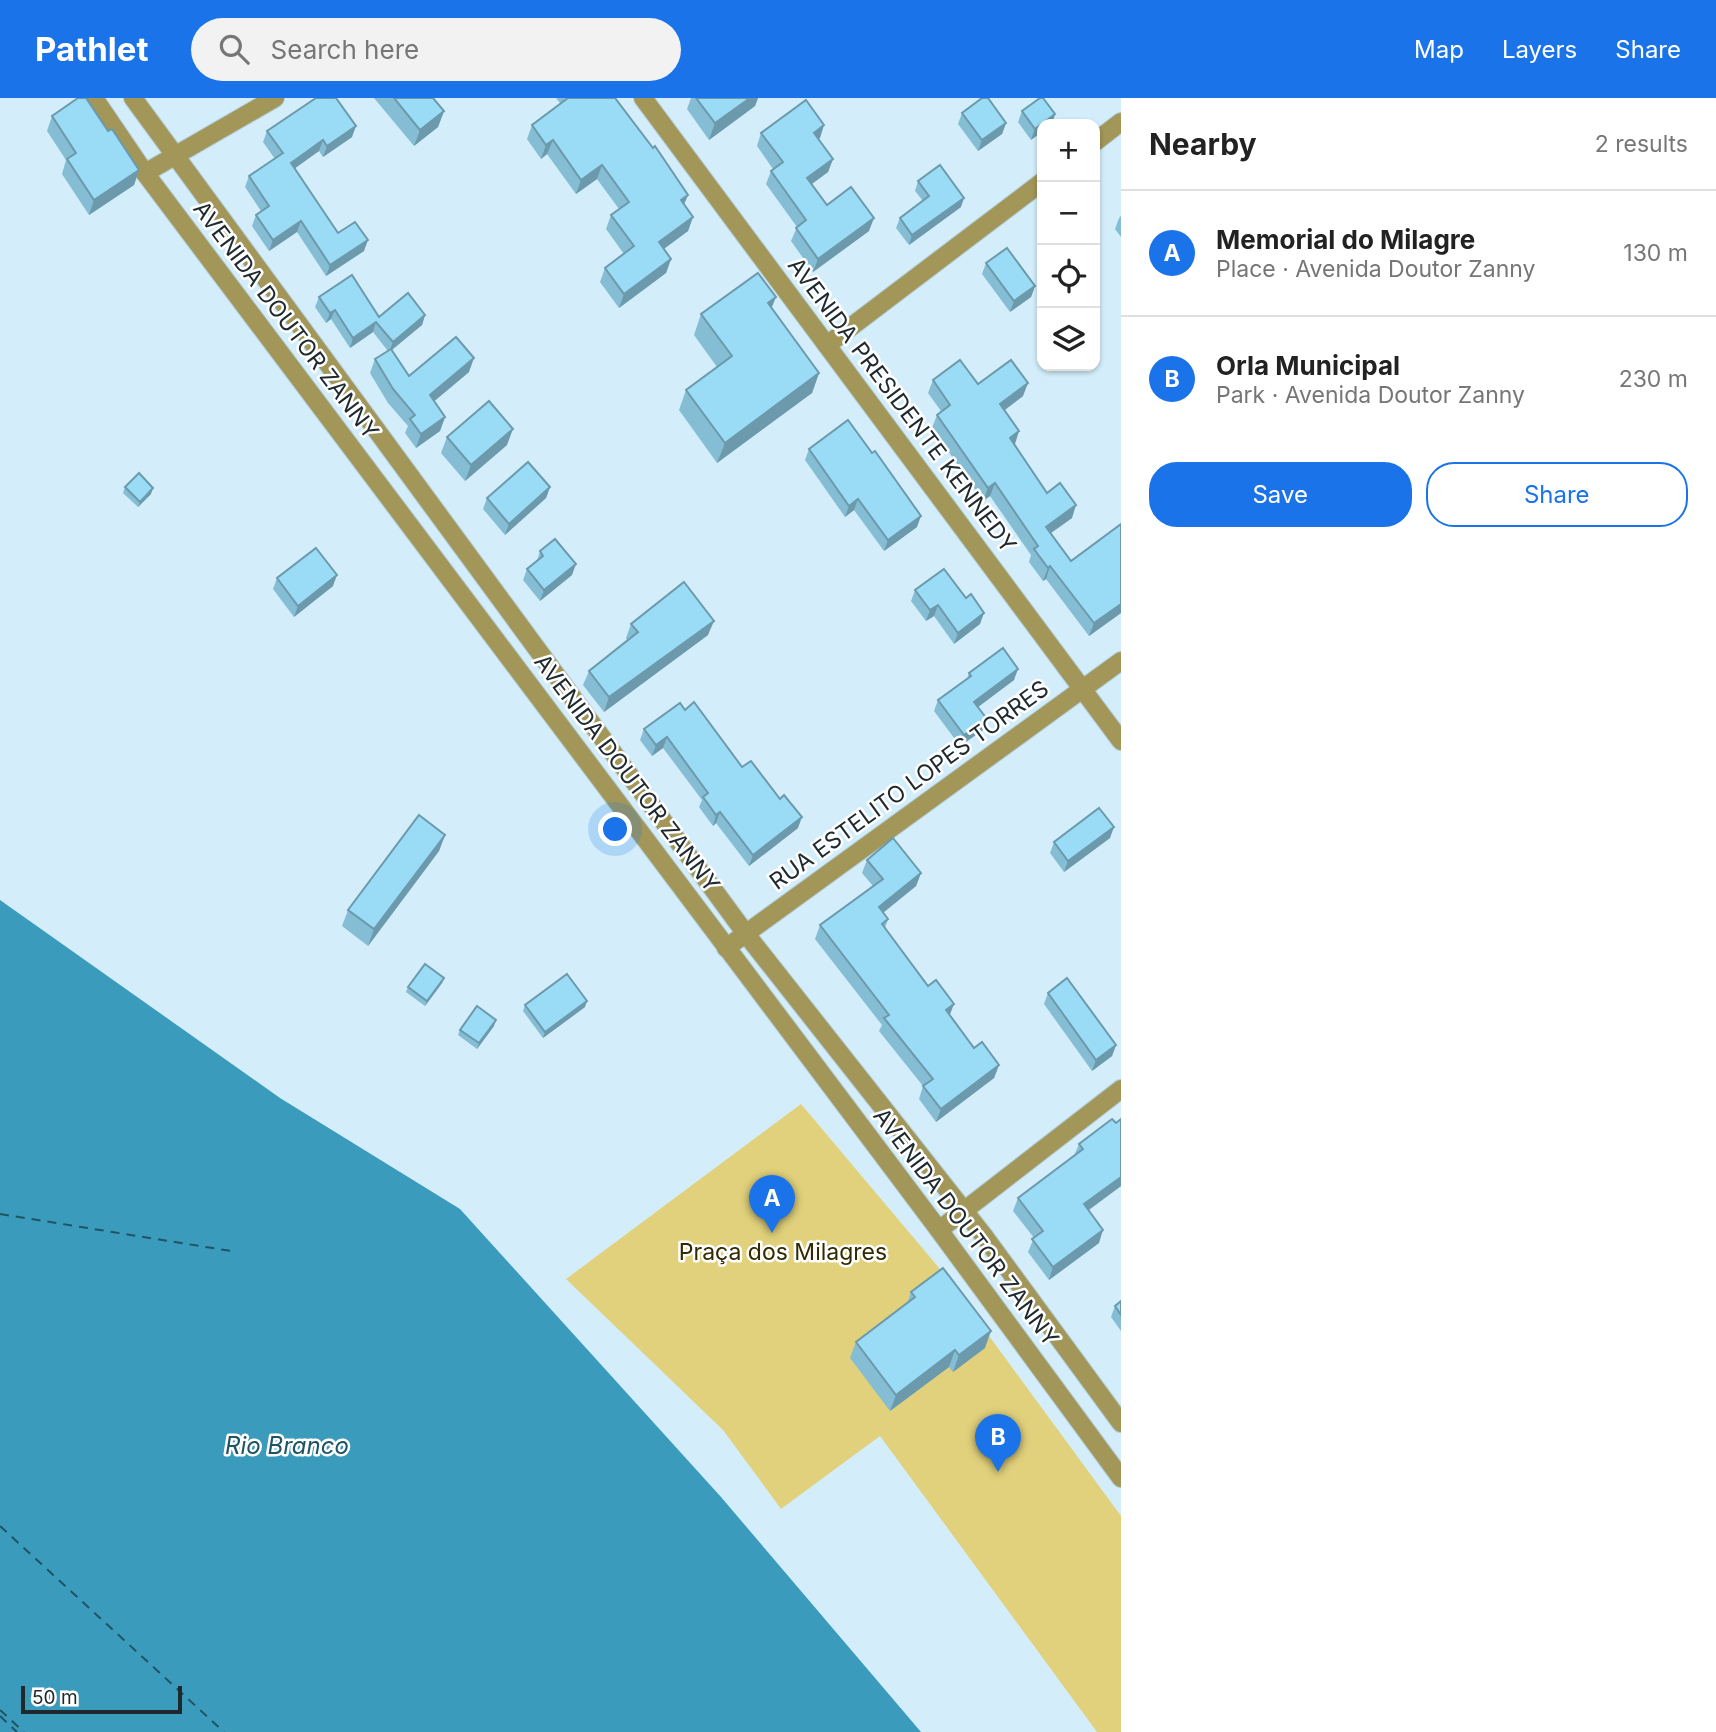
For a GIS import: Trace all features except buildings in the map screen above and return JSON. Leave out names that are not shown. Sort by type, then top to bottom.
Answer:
[{"type":"street","name":"AVENIDA DOUTOR ZANNY","points":[[94,98],[145,173],[939,1230],[1121,1478]]},
{"type":"street","name":"AVENIDA DOUTOR ZANNY","points":[[133,98],[746,934],[964,1211],[1120,1418]]},
{"type":"street","points":[[145,173],[275,98]]},
{"type":"street","name":"AVENIDA PRESIDENTE KENNEDY","points":[[643,98],[1121,741]]},
{"type":"street","points":[[1100,138],[1121,122]]},
{"type":"street","points":[[827,345],[1037,186]]},
{"type":"street","name":"RUA ESTELITO LOPES TORRES","points":[[726,948],[1121,661]]},
{"type":"street","points":[[939,1230],[1121,1089]]},
{"type":"green space","name":"Praça dos Milagres","points":[[801,1104],[940,1269],[1121,1516],[1121,1732],[1097,1732],[880,1436],[781,1509],[723,1430],[566,1279]]},
{"type":"water","name":"Rio Branco","points":[[0,900],[280,1098],[460,1209],[721,1497],[921,1732],[0,1732]]},
{"type":"ferry route","points":[[0,1214],[231,1251]]},
{"type":"ferry route","points":[[0,1526],[224,1732]]},
{"type":"ferry route","points":[[0,1710],[24,1732]]},
{"type":"ferry route","points":[[0,1716],[17,1732]]},
{"type":"place","name":"Memorial do Milagre","points":[[772,1233]]},
{"type":"place","name":"Orla Municipal","points":[[998,1472]]}]
